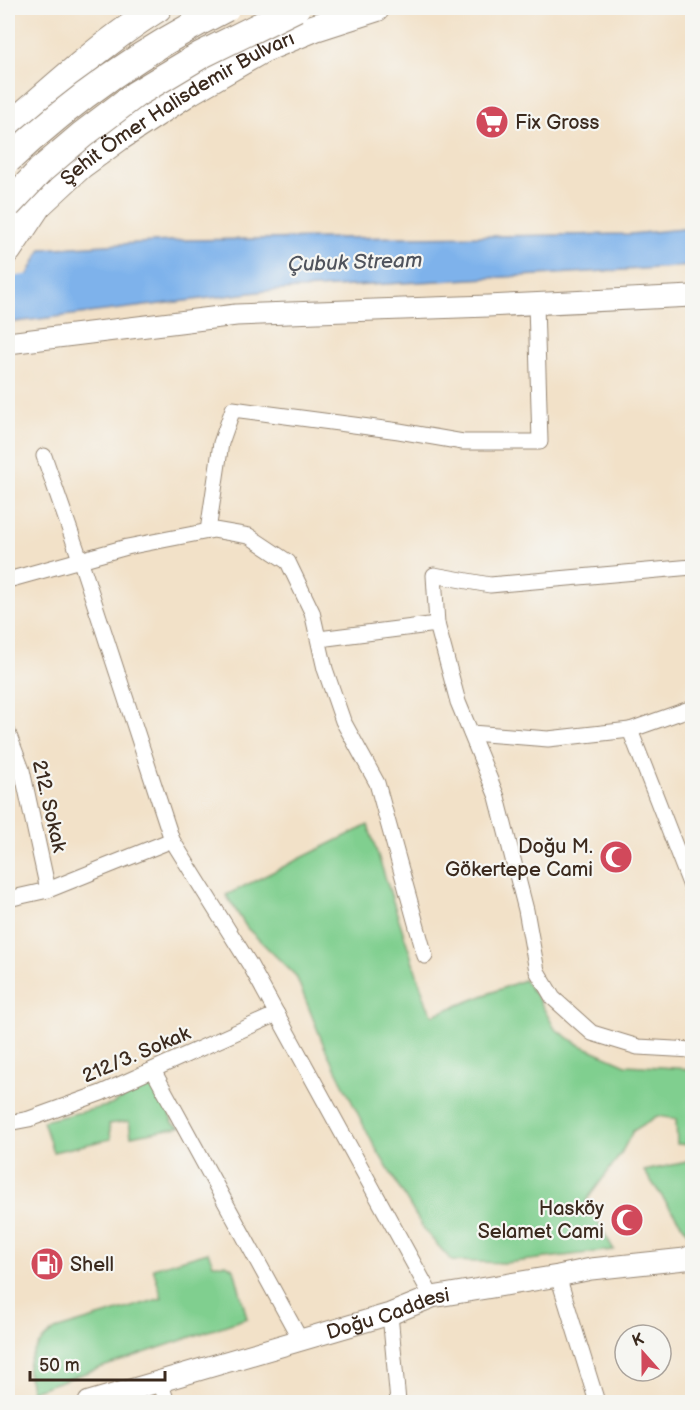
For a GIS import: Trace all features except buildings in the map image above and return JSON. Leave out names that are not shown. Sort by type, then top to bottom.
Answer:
[{"type":"highway","points":[[200,8],[204,28],[211,39],[222,48],[234,52],[264,49],[282,28],[286,14],[285,8]]},
{"type":"highway","points":[[8,160],[102,81],[193,24],[226,8]]},
{"type":"highway","points":[[8,205],[41,170],[136,94],[201,55],[296,8]]},
{"type":"highway","points":[[333,8],[340,11],[368,10]]},
{"type":"highway","name":"Şehit Ömer Halisdemir Bulvarı","points":[[8,250],[38,205],[81,165],[187,92],[264,49],[314,28],[368,10]]},
{"type":"highway","points":[[8,128],[80,65],[125,29],[153,11],[168,12],[181,21],[196,38],[201,50],[202,72],[187,92]]},
{"type":"street","points":[[8,343],[236,315],[693,296]]},
{"type":"street","points":[[208,531],[221,443],[233,409],[399,430],[463,442],[540,442],[536,304]]},
{"type":"street","points":[[44,456],[172,840],[250,965],[432,1297]]},
{"type":"street","points":[[8,580],[127,547],[214,530],[249,536],[288,562],[312,612],[326,669],[343,721],[377,783],[425,956]]},
{"type":"street","points":[[693,567],[490,585],[434,575],[437,624],[458,702],[497,797],[526,910],[537,971],[553,998],[592,1033],[638,1047],[693,1050]]},
{"type":"street","points":[[319,639],[437,624]]},
{"type":"street","points":[[471,733],[548,739],[630,730],[693,708]]},
{"type":"street","points":[[630,730],[686,854],[693,888]]},
{"type":"street","name":"212. Sokak","points":[[8,733],[22,770],[48,890]]},
{"type":"street","points":[[8,899],[48,890],[172,840]]},
{"type":"street","name":"212/3. Sokak","points":[[8,1123],[29,1119],[90,1097],[277,1014]]},
{"type":"street","points":[[153,1070],[300,1339]]},
{"type":"street","name":"Doğu Caddesi","points":[[89,1402],[390,1314],[432,1297],[591,1269],[685,1259],[693,1256]]},
{"type":"street","points":[[558,1276],[597,1402]]},
{"type":"street","points":[[390,1314],[398,1402]]},
{"type":"street","points":[[160,1382],[167,1402]]},
{"type":"green space","points":[[368,825],[427,1005],[433,1015],[524,980],[539,1000],[555,1029],[578,1044],[626,1065],[692,1069],[692,1145],[677,1144],[676,1119],[657,1116],[633,1131],[620,1155],[586,1201],[614,1250],[505,1263],[452,1261],[425,1231],[372,1142],[324,1046],[296,976],[247,928],[226,895]]},
{"type":"green space","points":[[145,1086],[159,1091],[173,1123],[180,1127],[131,1136],[129,1121],[109,1124],[111,1139],[53,1152],[43,1121],[111,1105]]},
{"type":"green space","points":[[692,1161],[692,1235],[690,1236],[644,1171]]},
{"type":"green space","points":[[208,1252],[213,1264],[226,1264],[234,1269],[247,1318],[32,1391],[28,1373],[29,1361],[38,1346],[50,1333],[162,1298],[153,1268]]},
{"type":"water","points":[[692,228],[692,266],[266,291],[8,323],[8,314],[41,249],[187,240],[631,234]]},
{"type":"waterway","name":"Çubuk Stream","points":[[8,294],[62,286]]},
{"type":"place","name":"Fix Gross","points":[[492,122]]},
{"type":"place","name":"Doğu M. Gökertepe Cami","points":[[616,857]]},
{"type":"place","name":"Hasköy Selamet Cami","points":[[627,1220]]},
{"type":"place","name":"Shell","points":[[47,1264]]}]
